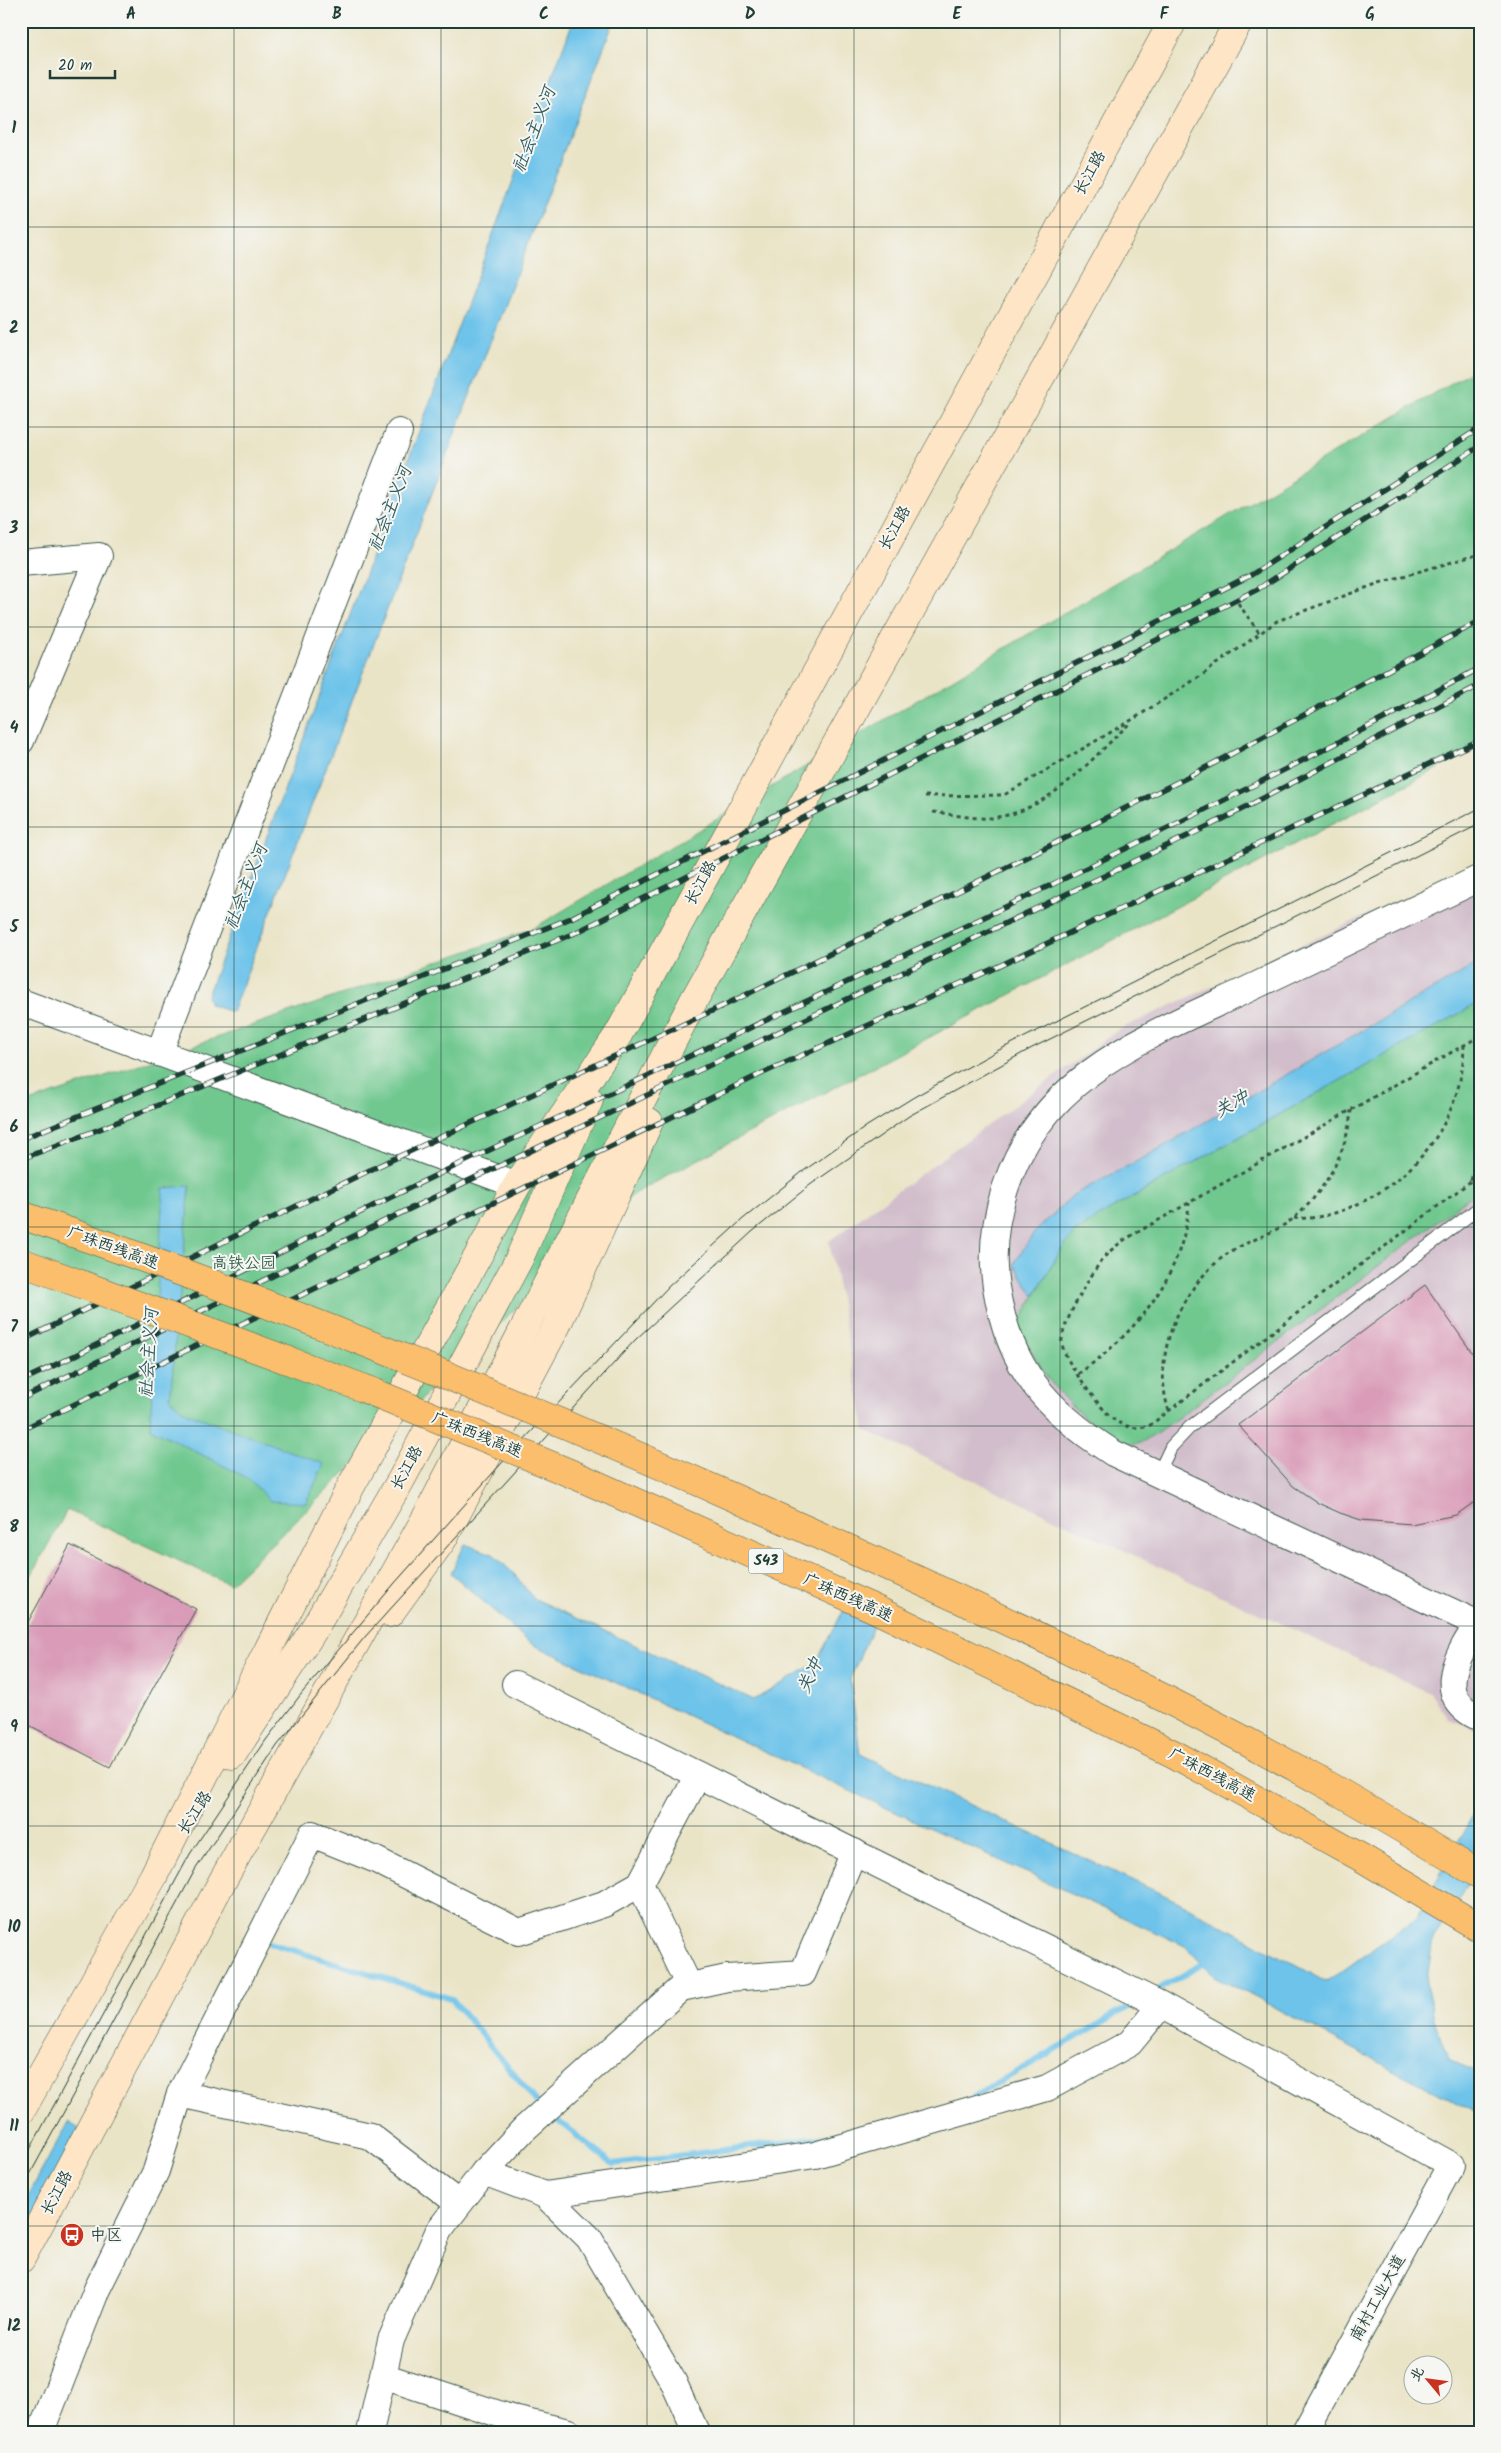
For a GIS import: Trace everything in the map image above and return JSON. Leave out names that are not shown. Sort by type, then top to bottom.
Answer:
[{"type":"highway","name":"广珠西线高速","points":[[21,1215],[353,1336],[586,1432],[887,1566],[1208,1721],[1334,1789],[1480,1876]]},
{"type":"highway","name":"广珠西线高速","points":[[21,1262],[363,1388],[577,1476],[875,1609],[1174,1754],[1345,1848],[1480,1928]]},
{"type":"main road","name":"长江路","points":[[154,1877],[311,1634],[401,1480],[519,1259],[618,1035],[1173,21]]},
{"type":"main road","name":"长江路","points":[[21,2259],[218,1889],[429,1512],[695,998],[1239,21]]},
{"type":"main road","name":"长江路","points":[[21,2111],[154,1877],[350,1488],[517,1185],[618,1035]]},
{"type":"street","points":[[159,1053],[399,432]]},
{"type":"street","points":[[21,563],[99,556],[21,741]]},
{"type":"street","points":[[1480,878],[1126,1048],[1070,1087],[1047,1111],[1026,1140],[1011,1170],[1001,1200],[995,1237],[994,1273],[1000,1312],[1012,1347],[1031,1381],[1056,1411],[1084,1434],[1113,1453],[1479,1622],[1454,1670],[1451,1686],[1454,1698],[1460,1706],[1480,1718]]},
{"type":"street","points":[[21,1002],[292,1100],[517,1185]]},
{"type":"street","points":[[515,1684],[1160,2004],[1130,2043],[1047,2088],[815,2155],[545,2195]]},
{"type":"street","points":[[40,2432],[96,2289],[156,2171],[180,2094],[312,1834],[374,1859],[519,1932],[604,1904],[640,1884],[698,1775]]},
{"type":"street","points":[[370,2432],[391,2340],[439,2230],[458,2203],[523,2130],[681,1988],[727,1978],[803,1973],[854,1852]]},
{"type":"street","points":[[640,1884],[689,1986]]},
{"type":"street","name":"南村工业大道","points":[[1160,2004],[1451,2165],[1305,2432]]},
{"type":"street","points":[[180,2094],[370,2136],[458,2203]]},
{"type":"street","points":[[484,2172],[545,2195],[589,2238],[673,2380],[696,2432]]},
{"type":"street","points":[[382,2376],[517,2420],[568,2432]]},
{"type":"lane","points":[[1158,1474],[1171,1446],[1190,1427],[1480,1207]]},
{"type":"path","points":[[925,796],[973,797],[1004,795],[1135,718],[1277,621],[1379,583],[1480,554]]},
{"type":"path","points":[[1238,602],[1260,634]]},
{"type":"path","points":[[932,812],[988,818],[1013,814],[1029,807],[1062,787],[1135,718]]},
{"type":"path","points":[[1480,1036],[1124,1240],[1101,1261],[1070,1315],[1063,1331],[1062,1343],[1065,1356],[1113,1419],[1127,1426],[1139,1429],[1149,1426],[1480,1174]]},
{"type":"path","points":[[1294,1218],[1308,1219],[1350,1208],[1373,1196],[1412,1168],[1428,1150],[1454,1102],[1464,1062],[1464,1045]]},
{"type":"path","points":[[1169,1411],[1164,1396],[1164,1357],[1177,1316],[1188,1295],[1212,1266],[1228,1253],[1294,1218],[1306,1205],[1335,1165],[1350,1127],[1351,1110]]},
{"type":"path","points":[[1471,1181],[1480,1153]]},
{"type":"path","points":[[1078,1374],[1119,1342],[1140,1320],[1156,1297],[1182,1246],[1188,1224],[1189,1202]]},
{"type":"shaded area","points":[[1480,863],[1480,1731],[1449,1719],[1430,1693],[865,1430],[829,1241],[1118,1030]]},
{"type":"green space","name":"高铁公园","points":[[1480,366],[1480,746],[635,1193],[230,1584],[67,1510],[21,1594],[21,1105],[532,929]]},
{"type":"green space","points":[[1480,1002],[1480,1189],[1155,1435],[1132,1444],[1119,1442],[1100,1430],[1069,1403],[1049,1380],[1018,1325],[1059,1253],[1074,1233],[1113,1208]]},
{"type":"water","name":"社会主义河","points":[[573,21],[614,21],[232,1012],[210,1005],[207,996]]},
{"type":"water","points":[[1480,962],[1480,1002],[1113,1208],[1074,1233],[1059,1253],[1034,1296],[1014,1264],[1033,1234],[1073,1195],[1145,1157]]},
{"type":"water","points":[[190,1186],[170,1399],[185,1412],[324,1464],[306,1503],[270,1501],[249,1479],[150,1428],[163,1188]]},
{"type":"water","name":"关冲","points":[[465,1544],[493,1554],[516,1576],[533,1598],[754,1700],[816,1663],[843,1611],[873,1626],[850,1679],[860,1754],[1179,1902],[1327,1982],[1416,1918],[1480,1802],[1480,1864],[1433,1940],[1426,1985],[1437,2029],[1451,2061],[1480,2073],[1480,2115],[1214,1976],[1185,1946],[530,1643],[451,1573]]},
{"type":"water","points":[[68,2122],[81,2130],[21,2244],[21,2209]]},
{"type":"building","points":[[1425,1285],[1480,1364],[1480,1498],[1456,1515],[1411,1524],[1361,1520],[1318,1503],[1293,1486],[1238,1425]]},
{"type":"building","points":[[70,1545],[196,1609],[110,1767],[21,1721],[21,1635]]},
{"type":"waterway","points":[[270,1943],[452,1999],[540,2106]]},
{"type":"waterway","points":[[1152,1993],[1208,1961]]},
{"type":"waterway","points":[[975,2096],[1139,2001]]},
{"type":"waterway","points":[[549,2114],[613,2164],[835,2136]]},
{"type":"tram line","points":[[21,2166],[190,1854],[266,1740],[302,1693],[394,1584],[500,1465],[669,1286],[743,1219],[802,1172],[867,1126],[914,1097],[997,1051],[1480,808]]},
{"type":"tram line","points":[[21,2191],[195,1870],[277,1746],[364,1638],[635,1340],[752,1232],[810,1185],[909,1116],[1030,1049],[1480,824]]},
{"type":"railway","points":[[21,1139],[571,918],[1251,575],[1480,428]]},
{"type":"railway","points":[[21,1159],[105,1127],[577,932],[1258,589],[1480,446]]},
{"type":"railway","points":[[21,1341],[372,1169],[729,1003],[969,886],[1190,776],[1480,621]]},
{"type":"railway","points":[[21,1381],[128,1330],[445,1171],[836,988],[1224,800],[1480,668]]},
{"type":"railway","points":[[21,1399],[395,1216],[1223,819],[1480,685]]},
{"type":"railway","points":[[21,1430],[763,1073],[997,967],[1480,740]]},
{"type":"place","name":"中区","points":[[72,2235]]}]
